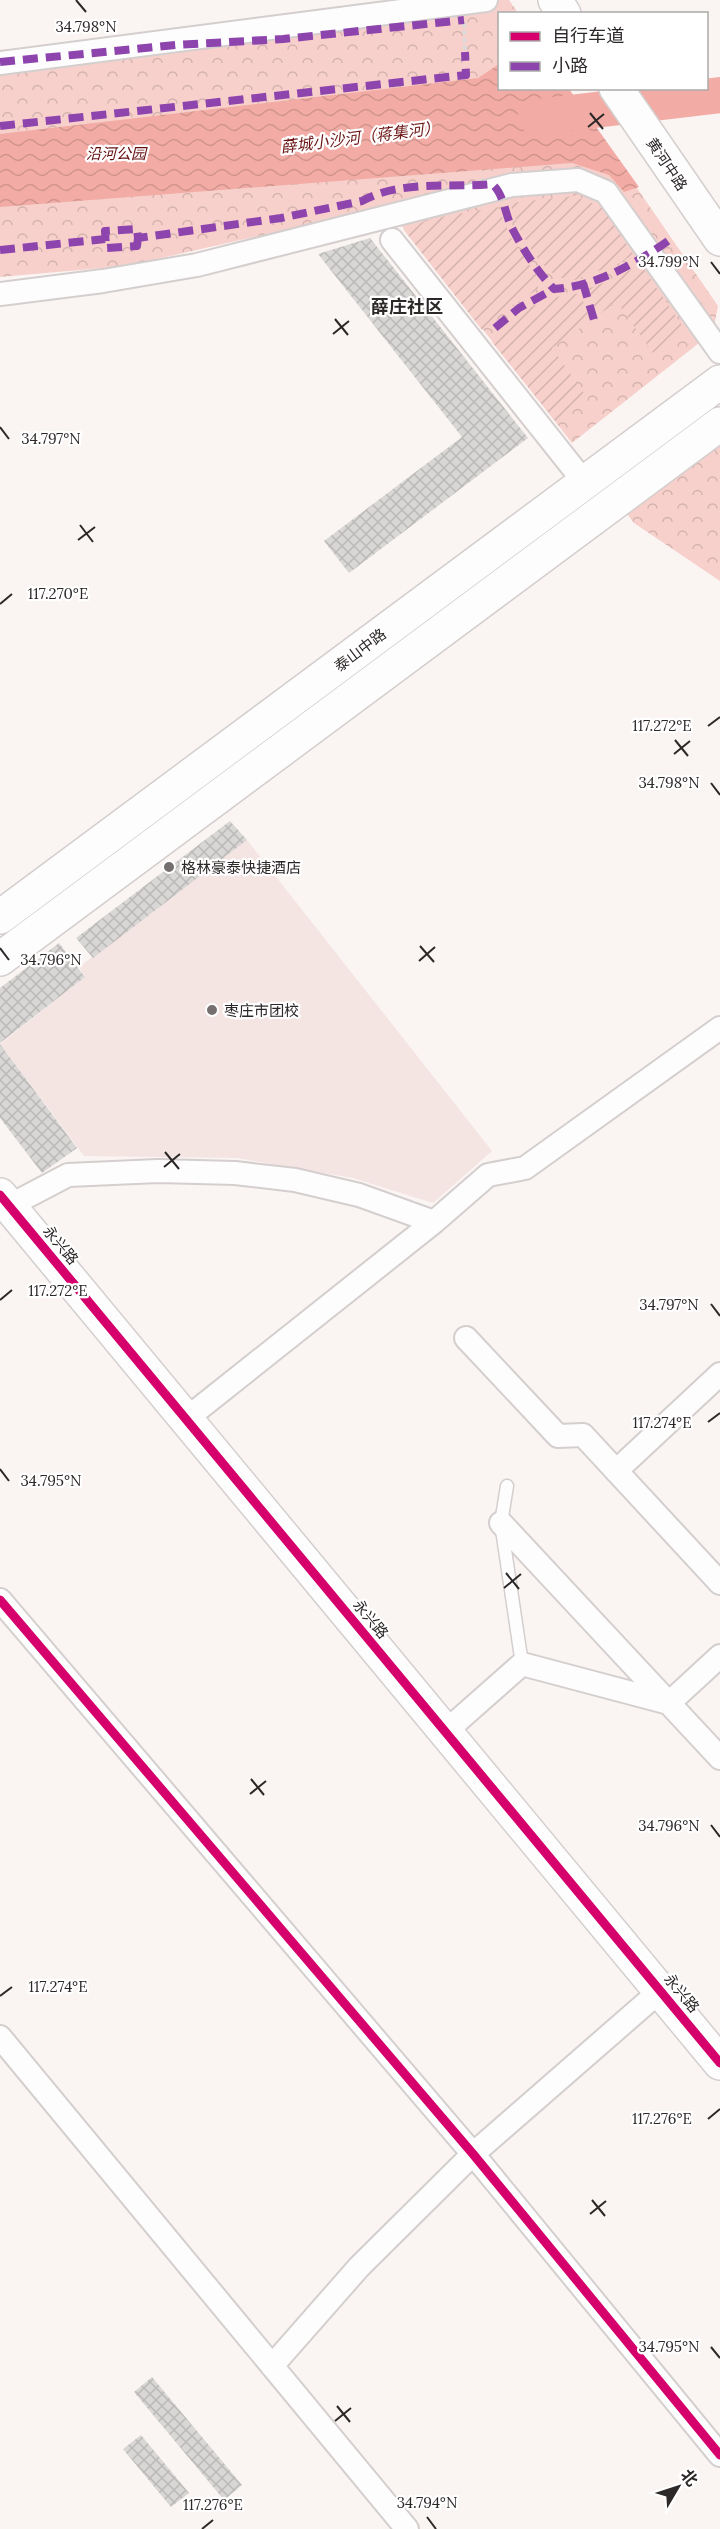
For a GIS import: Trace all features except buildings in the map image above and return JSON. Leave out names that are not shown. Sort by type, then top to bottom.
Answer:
[{"type":"main road","name":"黄河中路","points":[[617,90],[720,239]]},
{"type":"main road","name":"泰山中路","points":[[0,917],[720,382]]},
{"type":"main road","points":[[0,958],[720,424]]},
{"type":"main road","name":"永兴路","points":[[4,1201],[720,2063]]},
{"type":"street","points":[[0,63],[479,0]]},
{"type":"street","points":[[0,294],[103,281],[197,265],[512,185],[578,180],[606,192],[720,352]]},
{"type":"street","points":[[392,240],[585,483]]},
{"type":"street","points":[[186,1419],[434,1222],[488,1175],[525,1168],[720,1028]]},
{"type":"street","points":[[4,1201],[68,1175],[158,1171],[235,1173],[295,1180],[359,1195],[434,1222]]},
{"type":"street","points":[[466,1338],[558,1436],[583,1436],[720,1583]]},
{"type":"street","points":[[616,1472],[720,1374]]},
{"type":"street","points":[[501,1523],[720,1758]]},
{"type":"street","points":[[0,1600],[473,2154],[720,2455]]},
{"type":"street","points":[[669,1703],[720,1656]]},
{"type":"street","points":[[445,1732],[522,1664],[669,1703]]},
{"type":"street","points":[[272,2366],[359,2266],[473,2154],[660,1991]]},
{"type":"street","points":[[0,2037],[407,2529]]},
{"type":"lane","points":[[507,1486],[501,1523],[522,1664]]},
{"type":"shaded area","name":"枣庄市团校","points":[[247,840],[492,1151],[433,1203],[353,1178],[237,1158],[84,1156],[0,1044],[85,977],[79,967]]},
{"type":"green space","name":"沿河公园","points":[[419,0],[509,0],[517,12],[498,12],[498,90],[570,90],[718,306],[713,332],[572,443],[387,207],[126,266],[0,277],[0,50],[61,46]]},
{"type":"green space","points":[[574,196],[602,207],[633,254],[622,262],[575,280],[552,273],[542,264],[525,240],[510,203]]},
{"type":"green space","points":[[498,207],[512,240],[538,277],[538,289],[499,314],[482,330],[403,229],[435,218]]},
{"type":"green space","points":[[641,265],[683,327],[653,353],[617,302],[598,315],[589,293],[592,288]]},
{"type":"green space","points":[[580,293],[590,321],[552,348],[588,399],[556,422],[492,342],[531,307],[551,298]]},
{"type":"green space","points":[[720,439],[720,581],[634,523],[624,510]]},
{"type":"water","points":[[498,65],[498,90],[570,90],[639,187],[624,192],[609,175],[572,163],[0,207],[0,134],[478,78]]},
{"type":"waterway","name":"薛城小沙河（蒋集河）","points":[[536,117],[720,95]]},
{"type":"marked path","points":[[0,62],[176,45],[283,39],[464,20]]},
{"type":"marked path","points":[[0,126],[466,75],[465,52]]},
{"type":"marked path","points":[[138,238],[137,246],[106,248],[105,231],[137,229],[138,238],[281,218],[362,201],[377,194],[409,187],[492,184],[502,199],[510,224],[522,246],[536,268],[554,289],[585,284],[616,272],[672,238]]},
{"type":"marked path","points":[[0,250],[105,239]]},
{"type":"marked path","points":[[583,283],[594,320]]},
{"type":"marked path","points":[[495,328],[519,308],[554,289]]},
{"type":"cycle path","points":[[0,1195],[720,2063]]},
{"type":"cycle path","points":[[0,1600],[473,2154],[720,2455]]},
{"type":"place","name":"格林豪泰快捷酒店","points":[[169,867]]},
{"type":"place","name":"枣庄市团校","points":[[212,1010]]},
{"type":"district","name":"薛庄社区","points":[[407,306]]}]
